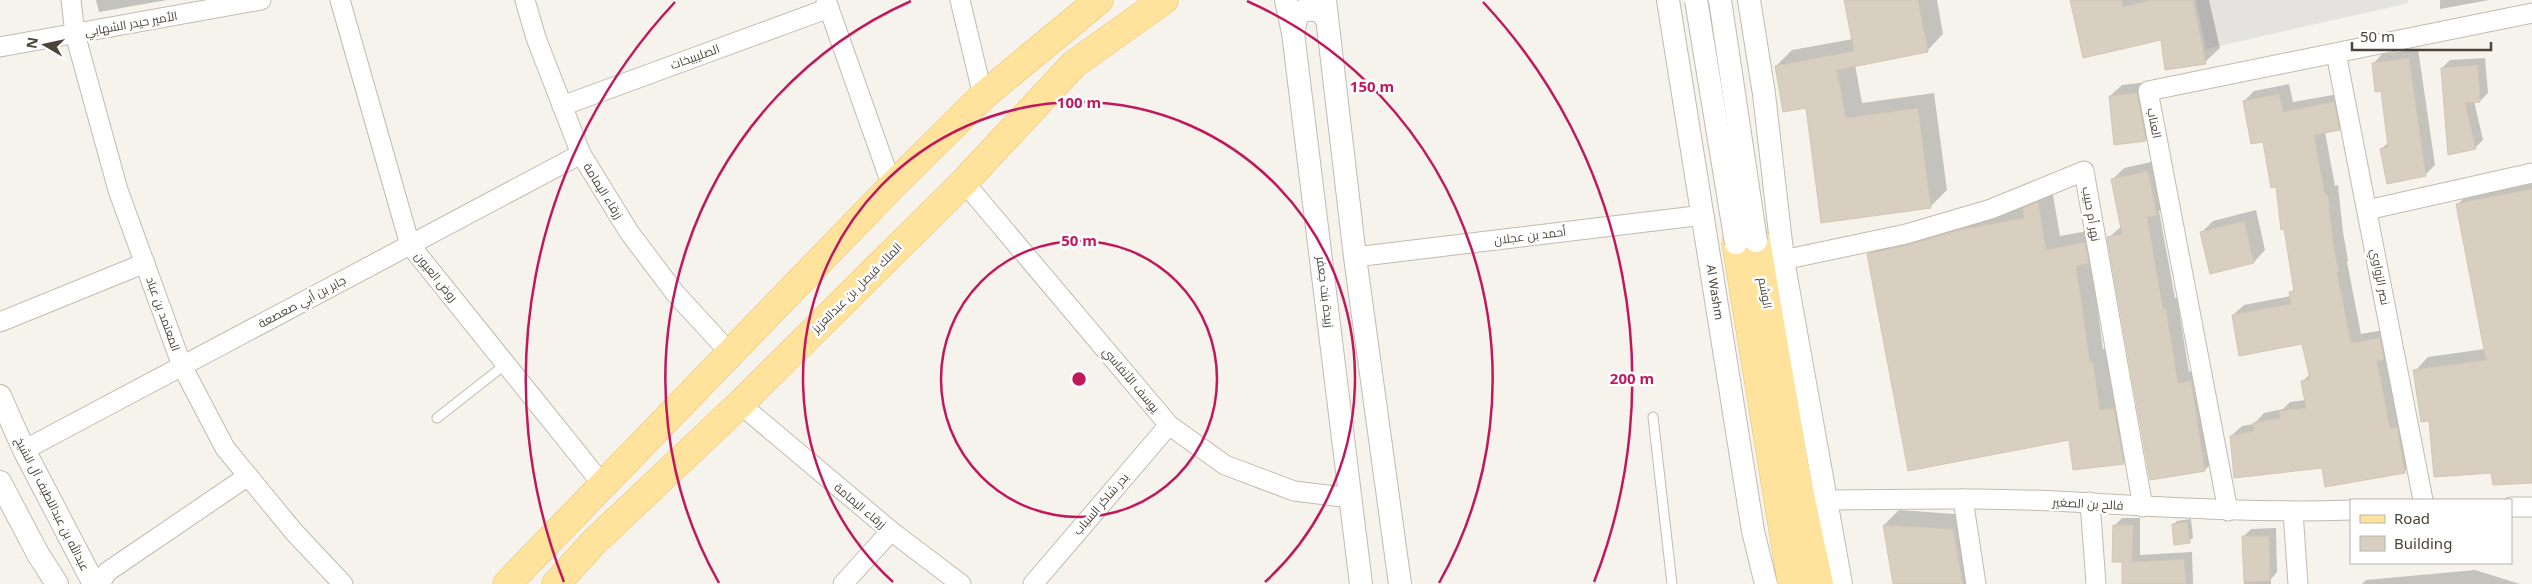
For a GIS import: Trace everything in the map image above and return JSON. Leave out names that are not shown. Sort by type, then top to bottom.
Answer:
[{"type":"main road","points":[[507,584],[892,186],[984,96],[1100,0]]},
{"type":"main road","name":"الملك فيصل بن عبدالعزيز","points":[[556,584],[593,544],[740,404],[964,182],[1074,64],[1164,0]]},
{"type":"main road","name":"الوشم","points":[[1746,242],[1792,584]]},
{"type":"main road","name":"الوشم","points":[[1746,242],[1819,584]]},
{"type":"street","name":"المعتمد بن عباد","points":[[71,0],[76,34],[118,190],[182,366],[225,448],[294,532],[343,584]]},
{"type":"street","name":"الأمير حيدر الشهابي","points":[[0,47],[261,0]]},
{"type":"street","name":"روض العيون","points":[[340,0],[410,245],[603,485]]},
{"type":"street","name":"زرقاء اليمامة","points":[[525,0],[536,38],[581,154],[629,232],[675,293],[730,353]]},
{"type":"street","points":[[960,0],[984,96]]},
{"type":"street","name":"زبيدة بنت جعفر","points":[[1286,0],[1293,33],[1361,584]]},
{"type":"street","name":"Al Washm","points":[[1668,0],[1704,215],[1753,531],[1766,584]]},
{"type":"street","name":"الوشم","points":[[1696,0],[1746,242]]},
{"type":"street","name":"الوشم","points":[[1720,0],[1746,242]]},
{"type":"street","points":[[1749,0],[1764,94],[1783,260],[1841,584]]},
{"type":"street","name":"الصليبيخات","points":[[562,106],[827,4]]},
{"type":"street","points":[[827,4],[892,186]]},
{"type":"street","points":[[1293,33],[1297,15],[1306,9],[1326,10],[1355,257],[1400,584]]},
{"type":"street","name":"العناب","points":[[2228,511],[2148,91],[2532,13]]},
{"type":"street","name":"نصر الزواوي","points":[[2336,53],[2423,499]]},
{"type":"street","points":[[1684,104],[1684,91],[1688,78],[1695,67],[1705,59],[1719,56],[1732,56],[1744,61],[1754,69],[1761,81],[1764,94]]},
{"type":"street","name":"جابر بن أبي صعصعة","points":[[24,450],[581,154]]},
{"type":"street","name":"نهر أم حبيب","points":[[1783,260],[1906,234],[1991,209],[2084,171],[2143,507]]},
{"type":"street","points":[[2366,210],[2532,174]]},
{"type":"street","name":"يوسف الأنفاسي","points":[[964,182],[1169,425],[1225,466],[1294,491],[1351,498]]},
{"type":"street","name":"أحمد بن عجلان","points":[[1355,257],[1704,215]]},
{"type":"street","points":[[0,322],[145,263]]},
{"type":"street","name":"عبدالله بن عبداللطيف آل الشيخ","points":[[0,396],[24,450],[94,584]]},
{"type":"street","name":"زرقاء اليمامة","points":[[740,404],[891,532],[961,584]]},
{"type":"street","name":"بدر شاكر السياب","points":[[1033,584],[1169,425]]},
{"type":"street","points":[[100,584],[107,572],[248,476]]},
{"type":"street","points":[[0,482],[38,554],[57,584]]},
{"type":"street","points":[[1963,499],[1976,584]]},
{"type":"street","name":"فالح بن الصغير","points":[[1826,500],[1963,499],[2090,502],[2143,507],[2228,511],[2293,512],[2350,510]]},
{"type":"street","points":[[2090,502],[2096,584]]},
{"type":"street","points":[[2512,507],[2532,507]]},
{"type":"street","points":[[2293,512],[2298,584]]},
{"type":"street","points":[[843,584],[891,532]]},
{"type":"lane","points":[[437,418],[506,364]]},
{"type":"lane","points":[[1653,417],[1672,584]]},
{"type":"shaded area","points":[[2196,0],[2408,0],[2409,3],[2206,49]]},
{"type":"building","points":[[1844,0],[1918,0],[1928,52],[1837,70],[1846,118],[1918,108],[1931,208],[1821,223],[1806,108],[1783,112],[1775,66],[1854,51]]},
{"type":"building","points":[[2070,0],[2121,0],[2123,7],[2153,0],[2193,0],[2206,64],[2165,70],[2161,40],[2083,58]]},
{"type":"building","points":[[2409,58],[2426,176],[2387,184],[2380,149],[2388,147],[2381,91],[2375,92],[2372,63]]},
{"type":"building","points":[[2478,65],[2480,102],[2465,103],[2476,149],[2448,155],[2441,68]]},
{"type":"building","points":[[2137,93],[2146,141],[2114,145],[2109,96]]},
{"type":"building","points":[[2279,94],[2283,112],[2334,102],[2340,130],[2314,135],[2325,195],[2328,195],[2333,243],[2339,272],[2337,272],[2351,343],[2380,338],[2384,360],[2377,361],[2390,428],[2397,427],[2405,473],[2325,487],[2322,468],[2234,478],[2230,436],[2254,431],[2253,423],[2280,418],[2279,411],[2306,408],[2301,381],[2310,379],[2302,344],[2239,356],[2232,315],[2291,304],[2289,292],[2294,291],[2284,229],[2281,230],[2276,187],[2271,188],[2263,142],[2251,144],[2243,101]]},
{"type":"building","points":[[2148,171],[2157,215],[2147,217],[2163,309],[2166,309],[2178,383],[2191,381],[2205,471],[2150,480],[2107,237],[2122,234],[2111,179]]},
{"type":"building","points":[[2532,189],[2532,483],[2493,485],[2491,473],[2434,477],[2429,421],[2421,422],[2413,370],[2486,360],[2456,204]]},
{"type":"building","points":[[2038,202],[2046,250],[2085,242],[2089,263],[2076,266],[2090,362],[2093,362],[2100,410],[2114,408],[2124,464],[2073,470],[2069,440],[1908,471],[1867,254],[1908,245],[1960,230],[2024,218],[2023,208]]},
{"type":"building","points":[[2244,221],[2254,263],[2210,274],[2200,232]]},
{"type":"building","points":[[2187,522],[2190,543],[2174,545],[2172,524]]},
{"type":"building","points":[[1883,525],[1953,529],[1963,584],[1893,584]]},
{"type":"building","points":[[2113,525],[2133,525],[2132,562],[2184,559],[2186,584],[2122,584],[2122,562],[2112,562]]},
{"type":"building","points":[[2242,536],[2269,536],[2270,581],[2244,582]]}]
